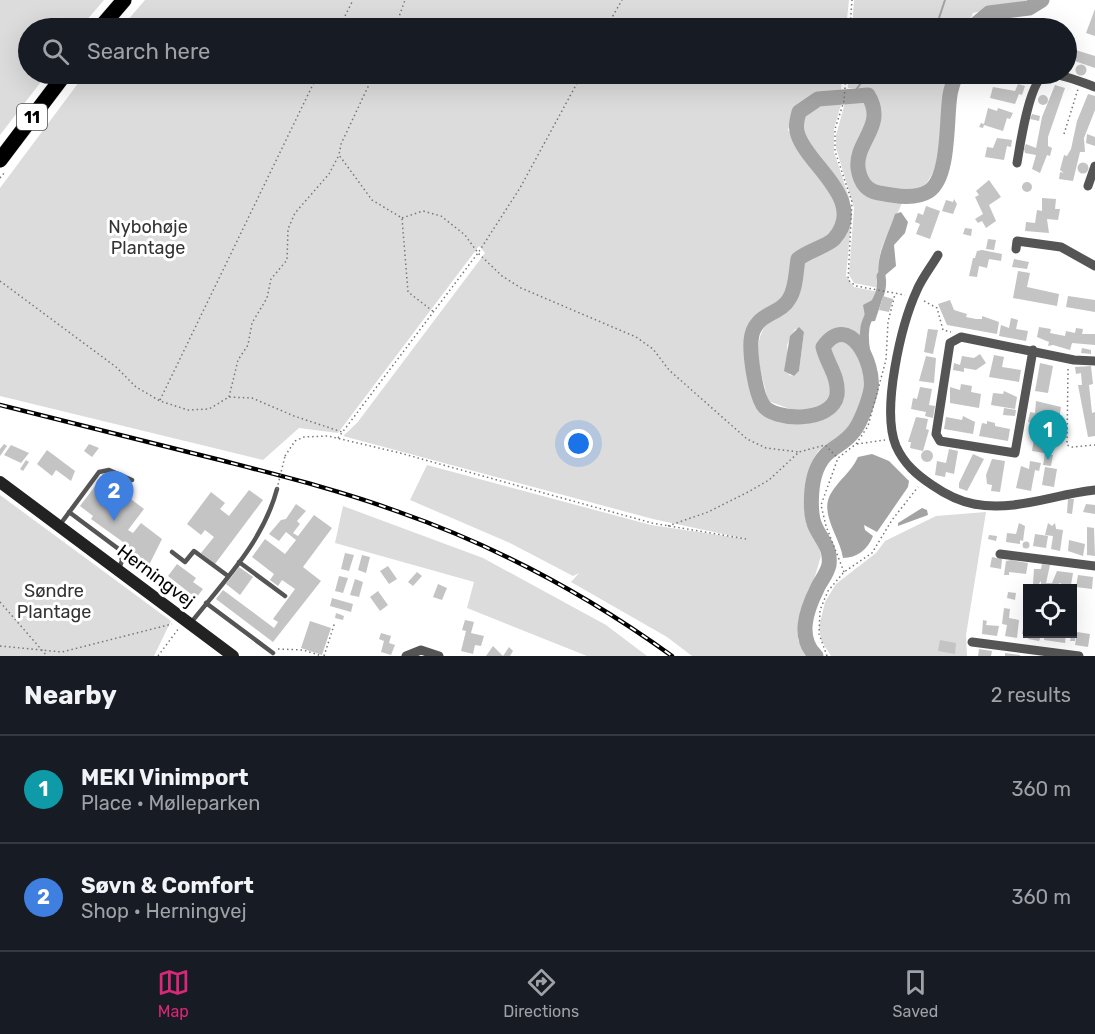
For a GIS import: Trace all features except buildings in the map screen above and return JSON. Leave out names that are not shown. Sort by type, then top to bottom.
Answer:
[{"type":"main road","points":[[108,18],[124,0]]},
{"type":"main road","name":"11","points":[[0,160],[57,84]]},
{"type":"street","points":[[1079,82],[1095,87]]},
{"type":"street","points":[[1017,163],[1026,115],[1037,84]]},
{"type":"street","points":[[1088,186],[1095,166]]},
{"type":"street","points":[[1016,249],[1017,241],[1061,247],[1095,266]]},
{"type":"street","points":[[938,255],[914,297],[893,371],[890,419],[895,441],[910,468],[949,496],[975,505],[1035,503],[1073,492],[1095,490]]},
{"type":"street","points":[[1033,350],[1015,453],[940,441],[936,434],[950,343],[961,337],[1033,350],[1069,359],[1095,361]]},
{"type":"street","name":"Herningvej","points":[[0,482],[233,656]]},
{"type":"street","points":[[1000,554],[1095,566]]},
{"type":"street","points":[[972,642],[1079,656]]},
{"type":"street","points":[[406,656],[421,650],[438,656]]},
{"type":"lane","points":[[59,526],[99,472],[109,470],[132,480]]},
{"type":"lane","points":[[187,622],[206,603],[261,533],[271,514],[277,489]]},
{"type":"lane","points":[[69,513],[120,550],[122,561],[118,571]]},
{"type":"lane","points":[[172,552],[185,562],[194,550],[228,576]]},
{"type":"lane","points":[[239,562],[285,596]]},
{"type":"lane","points":[[206,603],[273,653]]},
{"type":"path","points":[[344,18],[353,0]]},
{"type":"path","points":[[398,18],[404,0]]},
{"type":"path","points":[[612,18],[622,0]]},
{"type":"path","points":[[851,18],[852,0]]},
{"type":"path","points":[[1064,134],[1079,82]]},
{"type":"path","points":[[160,401],[313,84]]},
{"type":"path","points":[[229,397],[238,360],[248,345],[252,323],[267,298],[271,279],[287,260],[288,229],[295,213],[330,174],[339,155],[341,144],[369,84]]},
{"type":"path","points":[[338,439],[478,253],[520,188],[577,84]]},
{"type":"path","points":[[845,84],[844,101],[835,129],[835,151],[852,202],[848,280],[856,286],[914,297],[937,308],[943,330],[951,331],[957,340]]},
{"type":"path","points":[[339,155],[372,200],[402,218],[423,211],[441,216],[465,235],[478,253],[502,276],[521,288],[645,343],[653,349],[669,370],[747,439],[766,448],[799,452],[826,446],[838,458]]},
{"type":"path","points":[[402,218],[408,292],[434,312]]},
{"type":"path","points":[[0,281],[116,367],[136,387],[160,401],[188,410],[209,410],[229,397],[252,398],[294,416],[342,432]]},
{"type":"path","points":[[844,572],[837,561],[821,505],[838,458],[856,444],[868,426],[882,380],[886,360],[888,322],[895,293]]},
{"type":"path","points":[[1069,359],[1067,445],[1072,447],[1095,445]]},
{"type":"path","points":[[277,489],[285,456],[295,441],[304,437],[338,439],[400,453],[667,526],[746,539]]},
{"type":"path","points":[[856,444],[878,440],[895,441]]},
{"type":"path","points":[[667,526],[708,512],[769,480],[799,452]]},
{"type":"path","points":[[827,656],[819,634],[820,610],[828,591],[844,572],[872,553],[892,520],[924,480]]},
{"type":"path","points":[[0,602],[47,654]]},
{"type":"path","points":[[0,646],[47,654],[187,622]]},
{"type":"path","points":[[158,656],[187,622]]},
{"type":"path","points":[[278,650],[303,650],[323,656],[335,622]]},
{"type":"green space","points":[[0,0],[104,0],[89,18],[18,18],[18,84],[39,84],[0,135]]},
{"type":"green space","points":[[145,0],[849,0],[847,18],[130,18]]},
{"type":"green space","points":[[854,0],[1029,0],[973,13],[971,18],[853,18]]},
{"type":"green space","name":"Nybohøje Plantage","points":[[78,84],[841,84],[841,90],[813,97],[802,105],[792,119],[788,130],[832,192],[837,206],[838,219],[830,234],[796,257],[786,296],[766,308],[753,320],[748,344],[750,382],[761,411],[771,416],[794,420],[811,420],[826,415],[838,401],[843,391],[830,351],[833,345],[847,339],[853,343],[863,363],[866,388],[851,427],[818,451],[813,460],[806,523],[818,543],[821,556],[798,633],[798,640],[806,656],[692,656],[667,637],[571,582],[579,573],[573,576],[510,543],[410,500],[427,465],[651,525],[746,539],[653,519],[343,436],[357,423],[485,253],[479,246],[338,433],[299,428],[263,460],[0,396],[0,188]]},
{"type":"green space","points":[[848,84],[951,84],[939,156],[927,183],[912,191],[871,188],[862,165],[873,136],[877,117],[875,97],[870,88],[848,88]]},
{"type":"green space","points":[[866,98],[870,113],[867,128],[854,162],[858,184],[868,196],[903,200],[880,253],[878,275],[881,286],[879,288],[854,283],[849,275],[854,208],[836,148],[836,135],[846,99]]},
{"type":"green space","points":[[842,101],[834,129],[834,152],[849,197],[851,224],[846,276],[854,287],[879,292],[877,300],[864,318],[865,346],[856,335],[848,330],[824,335],[818,355],[831,376],[833,388],[831,394],[823,409],[798,412],[768,401],[758,357],[758,346],[765,326],[773,317],[793,304],[806,257],[838,242],[849,222],[846,196],[825,164],[805,143],[802,129],[806,111],[814,106]],"holes":[[[795,329],[804,332],[799,371],[794,376],[789,375],[787,345]]]},
{"type":"green space","name":"Søndre Plantage","points":[[0,495],[171,621],[154,656],[0,656]]},
{"type":"green space","points":[[343,506],[483,558],[606,625],[647,656],[587,656],[467,608],[474,582],[335,543]]},
{"type":"green space","points":[[986,512],[966,635],[967,656],[831,656],[821,640],[819,627],[825,602],[836,584],[876,553],[885,541],[936,516]]},
{"type":"shaded area","points":[[901,212],[908,222],[905,233],[894,245],[896,266],[883,277],[884,285],[881,286],[879,259],[895,214]]},
{"type":"shaded area","points":[[876,298],[881,303],[875,321],[866,322],[863,305]]},
{"type":"shaded area","points":[[799,327],[804,332],[799,371],[794,376],[784,371],[790,336]]},
{"type":"shaded area","points":[[872,454],[889,461],[909,481],[908,487],[877,532],[864,525],[865,530],[873,536],[865,549],[853,556],[843,558],[827,510],[830,495],[858,457]]},
{"type":"shaded area","points":[[922,508],[927,510],[928,515],[898,526],[898,523]]},
{"type":"waterway","points":[[939,18],[945,0]]},
{"type":"waterway","points":[[983,18],[989,13],[1029,8],[1042,0]]},
{"type":"waterway","points":[[853,94],[860,84]]},
{"type":"waterway","points":[[816,656],[807,641],[805,624],[818,586],[827,572],[829,559],[828,550],[812,516],[811,501],[815,474],[823,458],[849,437],[857,427],[871,389],[871,378],[869,367],[858,345],[851,337],[842,334],[833,337],[823,347],[835,376],[837,388],[833,404],[825,411],[802,417],[778,414],[763,405],[758,392],[751,356],[753,332],[762,319],[780,309],[789,299],[794,285],[798,259],[831,242],[843,225],[844,211],[840,198],[804,147],[797,132],[798,115],[818,99],[868,95],[874,116],[858,158],[860,177],[867,188],[874,192],[898,196],[918,196],[929,191],[936,184],[941,173],[953,84]]},
{"type":"waterway","points":[[869,366],[865,347],[865,327],[881,290],[881,276]]},
{"type":"railway","points":[[0,405],[308,483],[435,525],[541,574],[608,613],[672,656]]},
{"type":"place","name":"MEKI Vinimport","points":[[1048,460]]},
{"type":"place","name":"Søvn & Comfort","points":[[114,521]]}]
